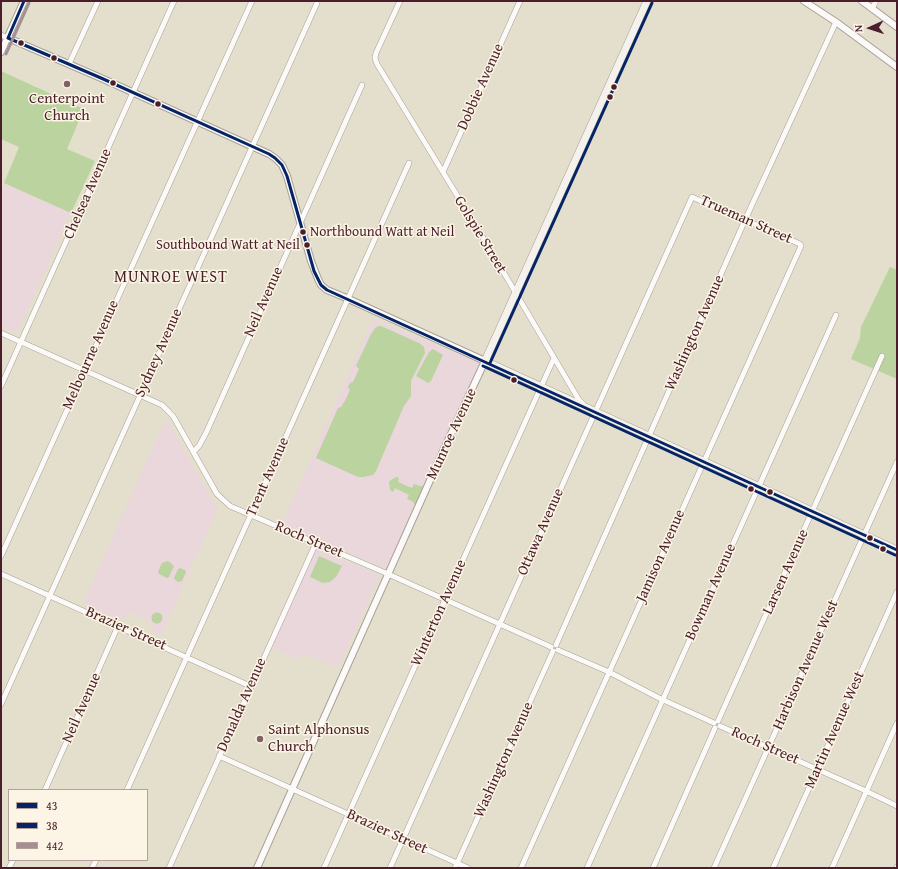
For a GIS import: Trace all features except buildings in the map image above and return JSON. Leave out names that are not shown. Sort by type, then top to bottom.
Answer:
[{"type":"main road","name":"Munroe Avenue","points":[[485,361],[647,1]]},
{"type":"main road","points":[[485,361],[897,550]]},
{"type":"street","points":[[1,52],[24,1]]},
{"type":"street","points":[[69,64],[98,1]]},
{"type":"street","name":"Chelsea Avenue","points":[[1,386],[174,1]]},
{"type":"street","name":"Melbourne Avenue","points":[[1,556],[252,1]]},
{"type":"street","name":"Golspie Street","points":[[400,1],[376,53],[375,58],[377,64],[579,400],[592,410]]},
{"type":"street","name":"Dobbie Avenue","points":[[443,172],[520,1]]},
{"type":"street","points":[[804,1],[836,22],[897,67]]},
{"type":"street","points":[[862,1],[897,27]]},
{"type":"street","points":[[872,9],[876,1]]},
{"type":"street","name":"Sydney Avenue","points":[[1,704],[317,3]]},
{"type":"street","name":"Washington Avenue","points":[[456,866],[836,22]]},
{"type":"street","points":[[1,34],[269,154],[282,165],[287,176],[300,223],[321,285],[327,290],[485,361]]},
{"type":"street","name":"Neil Avenue","points":[[194,451],[199,446],[206,433],[362,85]]},
{"type":"street","name":"Trent Avenue","points":[[127,789],[409,163]]},
{"type":"street","name":"Trueman Street","points":[[692,196],[800,244]]},
{"type":"street","name":"Ottawa Avenue","points":[[390,868],[500,624],[592,410],[692,196]]},
{"type":"street","name":"Jamison Avenue","points":[[521,868],[800,244]]},
{"type":"street","name":"Bowman Avenue","points":[[587,868],[836,315]]},
{"type":"street","name":"Roch Street","points":[[1,334],[166,409],[173,416],[217,494],[230,506],[609,672],[663,700],[897,806]]},
{"type":"street","name":"Larsen Avenue","points":[[652,868],[882,356]]},
{"type":"street","name":"Winterton Avenue","points":[[324,868],[554,358]]},
{"type":"street","name":"Munroe Avenue","points":[[257,868],[485,361]]},
{"type":"street","name":"Harbison Avenue West","points":[[714,868],[897,462]]},
{"type":"street","name":"Donalda Avenue","points":[[169,868],[250,686],[316,543]]},
{"type":"street","name":"Brazier Street","points":[[1,574],[250,686]]},
{"type":"street","name":"Martin Avenue West","points":[[773,868],[897,592]]},
{"type":"street","name":"Neil Avenue","points":[[45,789],[118,626]]},
{"type":"street","points":[[832,868],[897,723]]},
{"type":"street","name":"Brazier Street","points":[[219,756],[403,839],[456,866],[468,868]]},
{"type":"shaded area","points":[[4,183],[71,213],[17,333],[1,326],[1,189]]},
{"type":"shaded area","points":[[373,319],[480,363],[389,570],[282,525]]},
{"type":"shaded area","points":[[166,418],[215,505],[218,507],[160,637],[155,634],[150,622],[140,616],[130,613],[121,620],[83,603]]},
{"type":"shaded area","points":[[316,549],[380,575],[338,668],[301,652],[299,658],[296,659],[271,647]]},
{"type":"green space","points":[[1,71],[84,109],[67,149],[95,161],[71,213],[4,183],[19,147],[1,139]]},
{"type":"green space","points":[[890,267],[897,270],[897,379],[851,359],[860,338],[861,327]]},
{"type":"green space","points":[[378,326],[419,343],[424,347],[425,353],[411,381],[411,396],[404,406],[376,471],[373,475],[358,477],[316,458],[338,408],[341,407],[350,390],[348,387],[350,383],[353,382],[359,369],[356,366],[371,334]]},
{"type":"green space","points":[[433,349],[443,355],[431,381],[428,383],[416,376],[429,352]]},
{"type":"green space","points":[[396,477],[399,478],[398,482],[412,488],[414,484],[425,486],[416,506],[412,501],[407,499],[409,495],[395,488],[393,492],[390,490],[389,482]]},
{"type":"green space","points":[[319,556],[342,566],[336,577],[330,582],[323,583],[310,577]]},
{"type":"green space","points":[[168,561],[174,566],[169,577],[167,578],[158,572],[162,563]]},
{"type":"green space","points":[[180,568],[186,572],[182,581],[179,582],[174,578],[178,569]]},
{"type":"green space","points":[[157,612],[161,614],[163,618],[161,622],[157,624],[153,622],[151,618],[153,614]]},
{"type":"transit line","name":"43","points":[[8,38],[24,1]]},
{"type":"transit line","name":"442","points":[[6,54],[29,3]]},
{"type":"transit line","name":"38","points":[[490,363],[652,3]]},
{"type":"transit line","name":"43","points":[[8,38],[101,78],[275,158],[282,165],[287,176],[314,271],[321,285],[327,290],[897,550]]},
{"type":"transit line","name":"38","points":[[483,366],[895,555]]},
{"type":"place","name":"Centerpoint Church","points":[[67,84]]},
{"type":"place","name":"Northbound Watt at Neil","points":[[303,232]]},
{"type":"place","name":"Southbound Watt at Neil","points":[[307,245]]},
{"type":"place","name":"Saint Alphonsus Church","points":[[260,739]]},
{"type":"district","name":"MUNROE WEST","points":[[171,278]]}]
